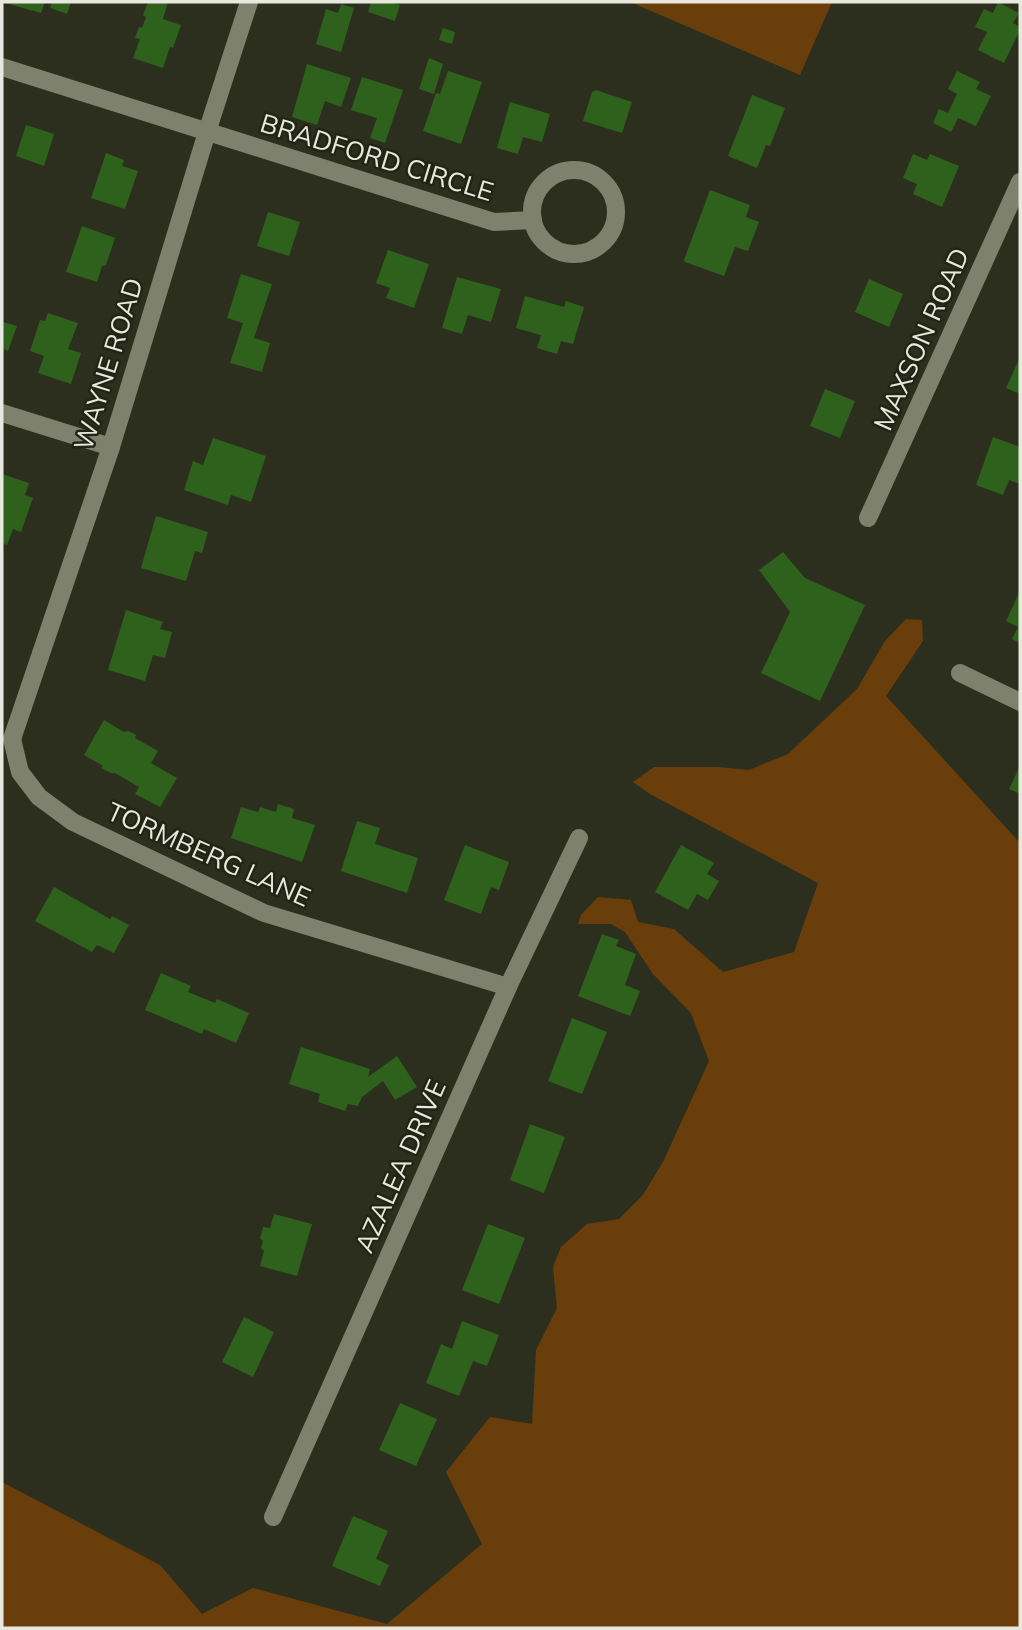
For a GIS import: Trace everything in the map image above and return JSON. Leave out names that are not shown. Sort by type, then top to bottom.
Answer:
[{"type":"street","name":"WAYNE ROAD","points":[[7,737],[111,447],[249,2]]},
{"type":"street","name":"BRADFORD CIRCLE","points":[[2,67],[494,222],[533,220]]},
{"type":"street","points":[[567,170],[593,174],[604,182],[612,193],[616,206],[610,233],[601,244],[574,254],[560,252],[548,244],[538,234],[533,220],[536,194],[554,175],[567,170]]},
{"type":"street","name":"MAXSON ROAD","points":[[868,518],[1020,182]]},
{"type":"street","points":[[2,413],[111,447]]},
{"type":"street","points":[[960,673],[1020,702]]},
{"type":"street","name":"TORMBERG LANE","points":[[7,737],[20,772],[39,797],[83,828],[264,913],[508,987]]},
{"type":"street","name":"AZALEA DRIVE","points":[[273,1517],[508,987],[579,838]]},
{"type":"shaded area","points":[[630,2],[832,2],[800,75]]},
{"type":"shaded area","points":[[906,619],[922,620],[923,641],[886,696],[1020,843],[1020,1628],[2,1628],[2,1482],[160,1565],[202,1614],[253,1588],[387,1624],[482,1544],[446,1472],[490,1417],[532,1424],[536,1350],[557,1308],[553,1267],[561,1247],[587,1224],[619,1219],[643,1195],[664,1160],[709,1061],[691,1013],[653,974],[625,932],[611,924],[578,924],[581,915],[598,897],[631,900],[638,922],[674,929],[723,972],[794,952],[818,883],[650,794],[633,782],[654,767],[749,770],[788,754],[857,689],[885,641]]},
{"type":"building","points":[[2,2],[45,2],[41,13]]},
{"type":"building","points":[[52,2],[71,2],[67,14],[50,8]]},
{"type":"building","points":[[148,2],[168,2],[163,19],[181,25],[163,68],[133,58],[140,39],[135,38],[146,17],[143,15]]},
{"type":"building","points":[[371,2],[400,5],[395,21],[368,12]]},
{"type":"building","points":[[998,2],[1019,13],[1013,23],[1020,27],[1020,30],[1004,63],[978,50],[987,32],[975,27],[984,9],[993,13]]},
{"type":"building","points":[[341,4],[354,8],[341,52],[316,44],[326,9],[338,13]]},
{"type":"building","points":[[443,28],[455,32],[452,44],[439,40]]},
{"type":"building","points":[[429,58],[443,64],[434,94],[419,89]]},
{"type":"building","points":[[307,64],[351,78],[341,107],[325,101],[317,125],[292,117]]},
{"type":"building","points":[[448,71],[482,82],[461,144],[423,131],[436,93],[440,94]]},
{"type":"building","points":[[957,71],[980,82],[976,89],[991,96],[976,126],[958,118],[951,132],[933,123],[939,109],[948,113],[957,94],[948,89]]},
{"type":"building","points":[[362,77],[403,90],[385,143],[370,138],[377,118],[351,110]]},
{"type":"building","points":[[596,90],[632,102],[622,133],[583,121],[592,92]]},
{"type":"building","points":[[752,95],[785,108],[770,146],[766,145],[757,168],[728,156]]},
{"type":"building","points":[[510,102],[550,114],[542,142],[523,137],[518,154],[497,148]]},
{"type":"building","points":[[26,125],[54,134],[44,166],[16,156]]},
{"type":"building","points":[[106,153],[124,160],[122,166],[138,171],[125,209],[91,198]]},
{"type":"building","points":[[913,154],[927,160],[930,154],[959,166],[942,207],[913,194],[917,184],[903,178]]},
{"type":"building","points":[[710,190],[750,205],[746,217],[759,222],[748,251],[735,247],[724,276],[684,260]]},
{"type":"building","points":[[268,212],[300,222],[289,256],[257,246]]},
{"type":"building","points":[[82,226],[115,238],[97,282],[66,272]]},
{"type":"building","points":[[388,250],[429,264],[414,308],[386,298],[390,288],[376,283]]},
{"type":"building","points":[[241,274],[272,284],[254,338],[270,343],[262,372],[230,363],[243,323],[227,318]]},
{"type":"building","points":[[457,277],[501,289],[491,322],[468,315],[462,334],[442,328]]},
{"type":"building","points":[[869,279],[903,294],[889,327],[855,312]]},
{"type":"building","points":[[525,296],[564,307],[566,301],[584,307],[573,344],[561,341],[557,354],[537,348],[541,335],[516,328]]},
{"type":"building","points":[[48,313],[78,323],[68,349],[81,353],[71,384],[38,373],[44,356],[30,351],[40,320],[45,321]]},
{"type":"building","points":[[3,322],[17,326],[8,351],[4,349],[2,355]]},
{"type":"building","points":[[1020,357],[1020,394],[1006,388]]},
{"type":"building","points":[[825,389],[855,401],[840,438],[810,426]]},
{"type":"building","points":[[993,437],[1020,447],[1020,484],[1009,480],[1003,495],[976,485]]},
{"type":"building","points":[[213,438],[266,456],[251,502],[231,495],[228,505],[184,490],[193,461],[203,465]]},
{"type":"building","points":[[2,474],[29,483],[25,495],[33,498],[21,532],[13,529],[7,545],[2,543]]},
{"type":"building","points":[[156,516],[208,532],[202,553],[195,551],[186,581],[141,568]]},
{"type":"building","points":[[783,552],[805,578],[865,605],[820,701],[761,673],[790,612],[759,570]]},
{"type":"building","points":[[1020,591],[1020,643],[1012,639],[1018,627],[1006,621]]},
{"type":"building","points":[[126,610],[163,622],[160,629],[172,632],[165,658],[153,655],[145,681],[108,670]]},
{"type":"building","points":[[104,720],[124,732],[136,735],[135,738],[158,751],[151,763],[177,778],[160,807],[135,794],[139,787],[101,768],[103,766],[84,755]]},
{"type":"building","points":[[1020,766],[1020,794],[1009,789]]},
{"type":"building","points":[[278,804],[294,809],[292,818],[315,825],[302,862],[231,838],[241,807],[258,812],[260,807],[276,812]]},
{"type":"building","points":[[357,821],[380,828],[375,844],[418,858],[407,893],[341,871]]},
{"type":"building","points":[[465,845],[509,862],[499,890],[491,887],[481,914],[444,900]]},
{"type":"building","points":[[681,845],[714,863],[707,874],[719,881],[708,900],[697,894],[688,910],[655,892]]},
{"type":"building","points":[[54,887],[110,919],[112,916],[129,925],[114,953],[97,945],[92,952],[35,921]]},
{"type":"building","points":[[602,934],[619,940],[616,946],[636,954],[625,985],[640,991],[630,1016],[578,996]]},
{"type":"building","points":[[161,973],[191,986],[188,992],[215,1003],[217,999],[249,1013],[236,1043],[204,1029],[202,1034],[145,1010]]},
{"type":"building","points":[[572,1018],[607,1032],[582,1094],[548,1081]]},
{"type":"building","points":[[301,1047],[370,1069],[368,1077],[397,1056],[417,1087],[395,1100],[383,1081],[362,1097],[358,1106],[348,1104],[345,1111],[318,1102],[320,1094],[289,1084]]},
{"type":"building","points":[[530,1124],[565,1137],[544,1193],[510,1180]]},
{"type":"building","points":[[274,1214],[312,1224],[297,1276],[260,1266],[264,1251],[260,1238],[263,1227],[270,1228]]},
{"type":"building","points":[[488,1224],[525,1238],[499,1304],[462,1290]]},
{"type":"building","points":[[244,1317],[274,1332],[253,1377],[222,1362]]},
{"type":"building","points":[[462,1321],[499,1335],[487,1366],[473,1361],[459,1396],[426,1383],[441,1344],[452,1349]]},
{"type":"building","points":[[400,1403],[437,1419],[416,1466],[379,1450]]},
{"type":"building","points":[[353,1516],[388,1531],[376,1559],[389,1565],[380,1586],[332,1566]]}]
